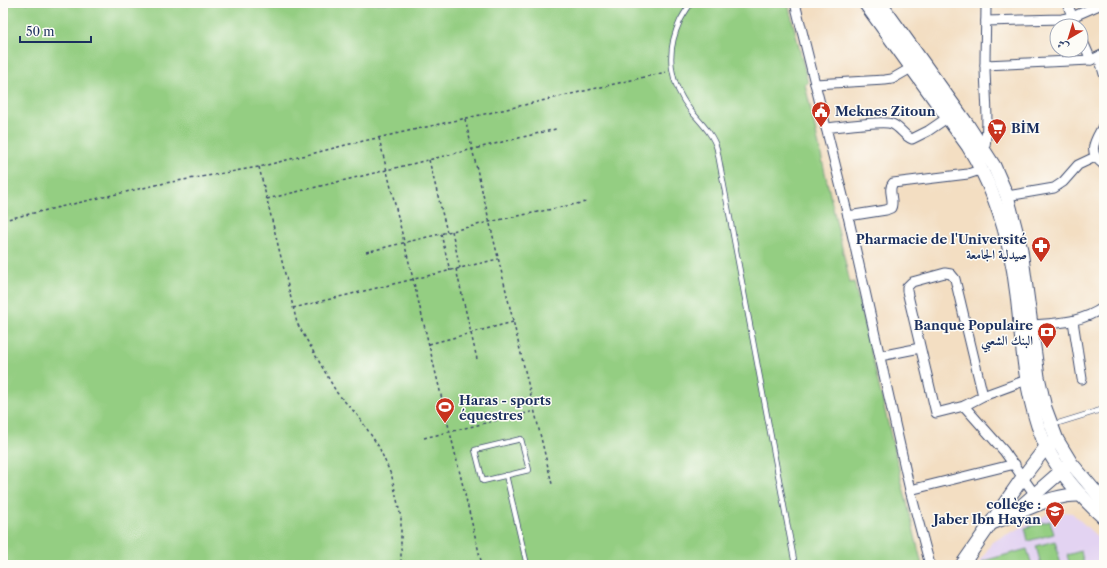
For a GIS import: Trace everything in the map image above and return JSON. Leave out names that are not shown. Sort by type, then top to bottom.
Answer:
[{"type":"main road","points":[[864,3],[980,165],[994,196],[1011,255],[1032,378],[1051,426],[1051,444],[1023,477],[962,565]]},
{"type":"main road","points":[[880,3],[985,149],[994,166],[1007,196],[1021,250],[1031,326],[1034,412],[1081,495],[1104,518]]},
{"type":"main road","points":[[992,523],[1010,516],[1038,499],[1066,467]]},
{"type":"main road","points":[[1066,467],[1104,502]]},
{"type":"main road","points":[[1038,499],[1070,494],[1081,495]]},
{"type":"street","points":[[795,3],[848,216],[910,490],[930,565]]},
{"type":"street","points":[[848,216],[891,208],[890,188],[893,183],[973,173],[977,171],[985,149],[987,131],[985,65],[986,3]]},
{"type":"street","points":[[1067,3],[1072,17]]},
{"type":"street","points":[[986,21],[1062,19],[1072,17],[1104,3]]},
{"type":"street","points":[[1089,46],[1098,57],[1104,74]]},
{"type":"street","points":[[985,65],[1098,57]]},
{"type":"street","points":[[815,84],[892,79],[911,68]]},
{"type":"street","points":[[826,128],[885,122],[896,126],[906,136],[912,139],[928,131],[947,118]]},
{"type":"street","points":[[1104,124],[1093,145],[1095,157],[1104,165]]},
{"type":"street","points":[[1007,196],[1054,188],[1063,182],[1078,165],[1095,157]]},
{"type":"street","points":[[983,396],[955,279],[952,274],[945,274],[912,282],[907,286],[907,291],[936,413],[964,406],[983,396],[1032,378]]},
{"type":"street","points":[[1031,326],[1073,321],[1093,315],[1104,307]]},
{"type":"street","points":[[1073,321],[1082,379]]},
{"type":"street","points":[[880,356],[920,348]]},
{"type":"street","points":[[964,406],[994,438],[1015,464],[1038,499]]},
{"type":"street","points":[[910,490],[1015,464]]},
{"type":"lane","points":[[691,3],[680,21],[674,39],[670,54],[672,70],[676,86],[683,99],[712,136],[722,168],[795,565]]},
{"type":"lane","points":[[1051,426],[1104,409]]},
{"type":"lane","points":[[521,439],[529,470],[506,475],[483,481],[475,450],[521,439]]},
{"type":"lane","points":[[506,475],[527,565]]},
{"type":"path","points":[[3,220],[165,183],[259,167],[672,70]]},
{"type":"path","points":[[465,119],[552,484]]},
{"type":"path","points":[[267,199],[556,129]]},
{"type":"path","points":[[379,138],[482,565]]},
{"type":"path","points":[[429,160],[447,232]]},
{"type":"path","points":[[259,167],[297,323],[329,382],[337,394],[363,422],[379,447],[392,478],[401,518],[400,565]]},
{"type":"path","points":[[366,252],[490,222],[586,202]]},
{"type":"path","points":[[452,231],[460,268]]},
{"type":"path","points":[[442,234],[450,271]]},
{"type":"path","points":[[293,308],[498,259]]},
{"type":"path","points":[[456,269],[477,359]]},
{"type":"path","points":[[429,344],[513,322]]},
{"type":"path","points":[[424,438],[535,410]]},
{"type":"shaded area","name":"collège : Jaber Ibn Hayan","points":[[1054,511],[1072,513],[1104,543],[1104,565],[978,565],[992,542]]},
{"type":"green space","name":"Haras - sports équestres","points":[[3,3],[788,3],[808,83],[805,84],[850,283],[854,282],[922,565],[3,565]]},
{"type":"green space","points":[[1050,521],[1054,534],[1028,541],[1025,528]]},
{"type":"green space","points":[[1055,541],[1061,565],[1041,565],[1036,546]]},
{"type":"green space","points":[[1027,549],[1032,565],[984,565],[983,561]]},
{"type":"green space","points":[[1081,551],[1084,565],[1070,565],[1067,555]]},
{"type":"place","name":"Meknes Zitoun","points":[[821,128]]},
{"type":"place","name":"BİM","points":[[997,145]]},
{"type":"place","name":"Pharmacie de l'Université صيدلية الجامعة","points":[[1041,263]]},
{"type":"place","name":"Banque Populaire البنك الشعبي","points":[[1047,349]]},
{"type":"place","name":"Haras - sports équestres","points":[[445,424]]},
{"type":"place","name":"collège : Jaber Ibn Hayan","points":[[1055,528]]}]
